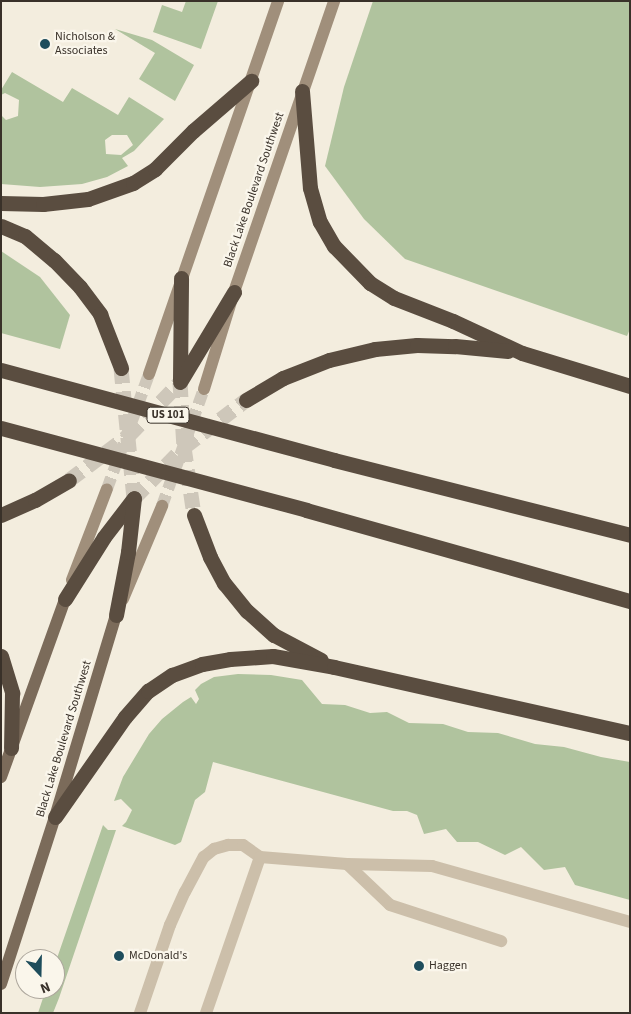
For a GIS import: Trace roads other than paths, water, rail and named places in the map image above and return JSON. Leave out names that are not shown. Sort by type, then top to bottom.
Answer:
[{"type":"highway","points":[[1,203],[43,204],[88,199],[133,183],[155,169],[193,132],[251,81]]},
{"type":"highway","points":[[302,91],[310,188],[320,222],[334,246],[370,283],[394,298],[453,320],[522,353],[630,386]]},
{"type":"highway","points":[[1,226],[25,236],[54,260],[80,287],[100,314],[121,368]]},
{"type":"highway","points":[[181,278],[180,382],[234,292]]},
{"type":"highway","points":[[246,400],[283,378],[329,360],[375,349],[416,344],[522,353]]},
{"type":"highway","name":"US 101","points":[[1,370],[334,460],[630,535]]},
{"type":"highway","points":[[1,428],[306,510],[630,601]]},
{"type":"highway","points":[[1,515],[35,500],[69,480]]},
{"type":"highway","points":[[65,599],[104,537],[134,498],[128,552],[116,615]]},
{"type":"highway","points":[[194,515],[210,557],[224,583],[247,611],[274,634],[334,667]]},
{"type":"highway","points":[[1,656],[12,693],[11,748]]},
{"type":"highway","points":[[55,817],[125,717],[148,691],[172,675],[202,664],[230,659],[273,656],[334,667],[630,733]]},
{"type":"main road","points":[[1,776],[65,599]]},
{"type":"main road","name":"Black Lake Boulevard Southwest","points":[[1,984],[55,817],[116,615]]},
{"type":"street","points":[[149,374],[278,1]]},
{"type":"street","name":"Black Lake Boulevard Southwest","points":[[204,389],[234,292],[334,1]]},
{"type":"street","points":[[65,599],[107,488]]},
{"type":"street","name":"Black Lake Boulevard Southwest","points":[[116,615],[162,506]]},
{"type":"lane","points":[[140,1013],[170,925],[198,866],[204,857],[228,844],[243,844],[260,857],[348,864],[432,866],[630,922]]},
{"type":"lane","points":[[206,1013],[260,857]]},
{"type":"lane","points":[[348,864],[390,905],[501,941]]},
{"type":"tunnel","points":[[121,368],[134,498]]},
{"type":"tunnel","points":[[107,489],[149,374]]},
{"type":"tunnel","points":[[180,382],[184,447],[194,515]]},
{"type":"tunnel","points":[[69,480],[129,435],[180,382]]},
{"type":"tunnel","points":[[162,506],[204,389]]},
{"type":"tunnel","points":[[134,498],[184,447],[246,400]]},
{"type":"place","name":"Nicholson & Associates","points":[[45,44]]},
{"type":"place","name":"McDonald's","points":[[119,956]]},
{"type":"place","name":"Haggen","points":[[419,966]]}]
